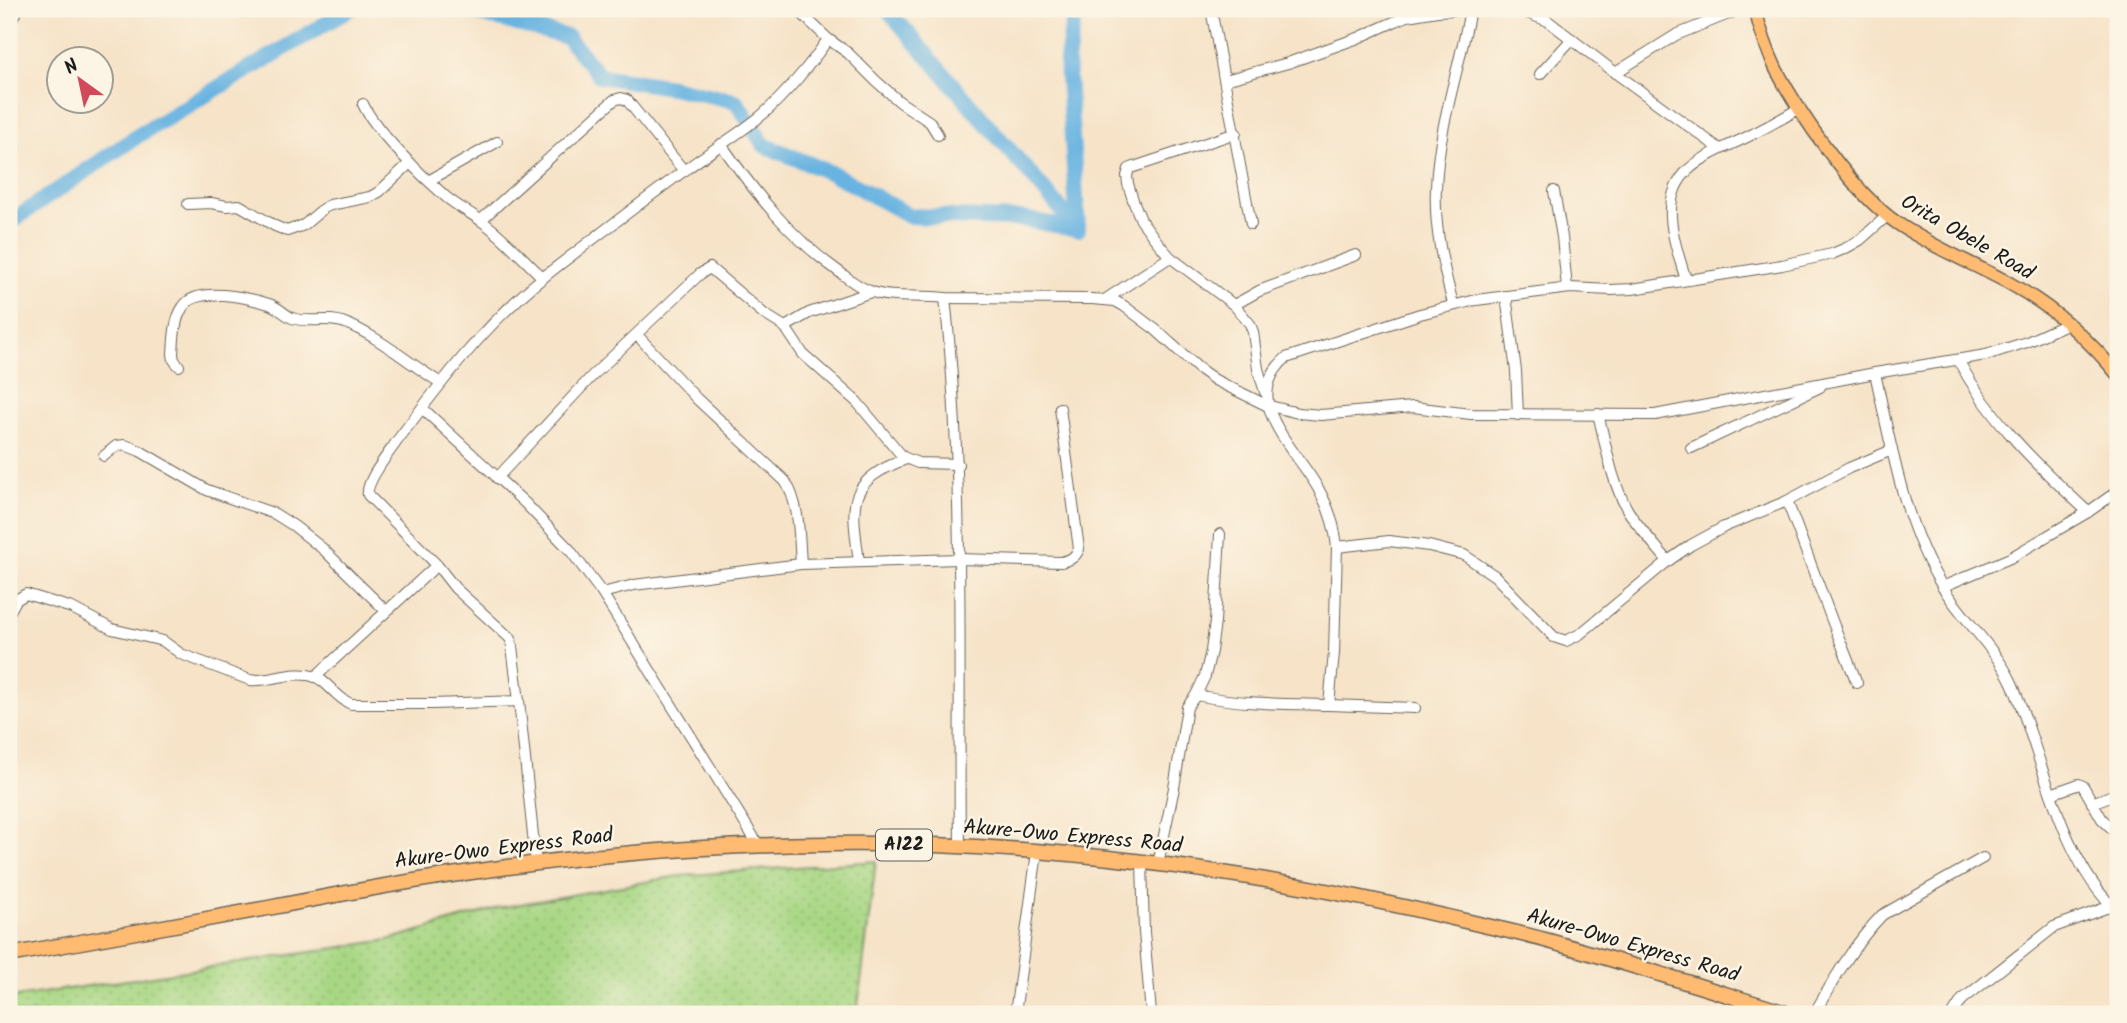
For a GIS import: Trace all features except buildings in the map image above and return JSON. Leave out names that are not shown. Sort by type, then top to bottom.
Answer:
[{"type":"highway","name":"Akure-Owo Express Road","points":[[9,955],[375,887],[536,863],[759,846],[839,844],[960,847],[1142,862],[1315,887],[1544,939],[1788,1014]]},
{"type":"main road","name":"Orita Obele Road","points":[[1755,9],[1775,66],[1800,108],[1851,179],[1887,216],[1958,258],[2011,284],[2069,323],[2091,343],[2118,375]]},
{"type":"street","points":[[9,21],[19,9]]},
{"type":"street","points":[[797,9],[900,102],[930,122],[937,135]]},
{"type":"street","points":[[1211,9],[1251,224]]},
{"type":"street","points":[[1225,80],[1358,38],[1408,13],[1470,9],[1522,11],[1548,21],[1720,149]]},
{"type":"street","points":[[1453,304],[1440,252],[1436,186],[1456,66],[1470,9]]},
{"type":"street","points":[[1615,72],[1676,35],[1741,9]]},
{"type":"street","points":[[536,863],[513,644],[455,588],[437,565],[368,495],[368,485],[422,408],[478,340],[543,278],[764,113],[817,55],[828,39]]},
{"type":"street","points":[[1540,74],[1572,39]]},
{"type":"street","points":[[481,220],[614,100],[621,97],[684,171]]},
{"type":"street","points":[[363,104],[371,119],[410,163],[446,197],[481,220],[543,278]]},
{"type":"street","points":[[1686,280],[1673,227],[1672,198],[1676,185],[1684,173],[1699,161],[1800,108]]},
{"type":"street","points":[[1236,133],[1129,169],[1128,184],[1141,220],[1170,257],[1234,305],[1250,324],[1266,400],[1278,427],[1319,490],[1335,532],[1337,547],[1334,653],[1329,705]]},
{"type":"street","points":[[429,180],[497,142]]},
{"type":"street","points":[[721,144],[745,180],[792,233],[819,258],[871,292],[945,299],[1115,301],[1137,315],[1215,380],[1298,412],[1321,415],[1413,407],[1471,414],[1655,415],[2001,351],[2069,323]]},
{"type":"street","points":[[188,204],[239,205],[287,231],[304,225],[324,208],[370,197],[410,163]]},
{"type":"street","points":[[1554,191],[1567,288]]},
{"type":"street","points":[[1266,400],[1270,376],[1286,359],[1453,304],[1567,288],[1632,289],[1782,265],[1832,254],[1846,248],[1860,240],[1887,216]]},
{"type":"street","points":[[1234,305],[1259,292],[1356,255]]},
{"type":"street","points":[[1106,299],[1170,257]]},
{"type":"street","points":[[497,478],[592,376],[700,274],[710,268],[764,314],[785,327],[803,354],[857,402],[906,459],[918,463],[958,464]]},
{"type":"street","points":[[785,327],[809,313],[871,292]]},
{"type":"street","points":[[179,366],[173,354],[178,316],[182,307],[195,297],[222,294],[271,305],[295,319],[324,318],[343,322],[441,383]]},
{"type":"street","points":[[1506,296],[1516,371],[1518,415]]},
{"type":"street","points":[[945,299],[958,464],[960,847]]},
{"type":"street","points":[[637,335],[697,399],[785,481],[795,502],[801,564]]},
{"type":"street","points":[[1958,360],[2001,425],[2088,512]]},
{"type":"street","points":[[1875,373],[1892,450],[1912,520],[1942,587],[2010,679],[2051,794],[2085,869],[2096,888],[2115,909],[2054,927],[1962,1000],[1952,1014]]},
{"type":"street","points":[[1691,448],[1832,381]]},
{"type":"street","points":[[422,408],[570,550],[602,593],[759,846]]},
{"type":"street","points":[[602,593],[634,585],[801,564],[959,559],[1069,560],[1076,556],[1079,549],[1060,408]]},
{"type":"street","points":[[1598,414],[1622,498],[1628,510],[1668,561]]},
{"type":"street","points":[[104,456],[116,446],[125,445],[207,490],[275,514],[323,549],[386,611]]},
{"type":"street","points":[[1337,547],[1389,541],[1429,546],[1464,555],[1495,576],[1554,637],[1566,641],[1580,634],[1691,545],[1724,527],[1787,501],[1849,468],[1892,450]]},
{"type":"street","points":[[859,562],[853,513],[856,500],[871,475],[906,459]]},
{"type":"street","points":[[1942,587],[2010,558],[2118,491]]},
{"type":"street","points":[[1787,501],[1857,683]]},
{"type":"street","points":[[1158,864],[1187,707],[1205,676],[1214,632],[1220,534]]},
{"type":"street","points":[[316,677],[437,565]]},
{"type":"street","points":[[9,613],[16,600],[26,594],[72,608],[111,629],[163,641],[181,654],[250,680],[259,681],[278,676],[316,677],[342,701],[351,704],[519,701]]},
{"type":"street","points":[[1196,695],[1261,703],[1415,708]]},
{"type":"street","points":[[2051,794],[2079,784],[2102,820],[2118,834]]},
{"type":"street","points":[[2092,803],[2118,793]]},
{"type":"street","points":[[1015,1014],[1037,852]]},
{"type":"street","points":[[1814,1014],[1851,954],[1882,915],[1983,858]]},
{"type":"street","points":[[1142,862],[1144,932],[1151,1014]]},
{"type":"green space","points":[[876,861],[857,1014],[9,1014],[9,998],[388,940],[498,908],[678,876]]},
{"type":"waterway","points":[[9,223],[139,135],[350,9]]},
{"type":"waterway","points":[[461,9],[567,37],[600,76],[736,101],[764,145],[836,175],[910,216],[1022,219],[1078,229],[1067,61],[1075,9]]},
{"type":"waterway","points":[[887,9],[1078,229]]}]
